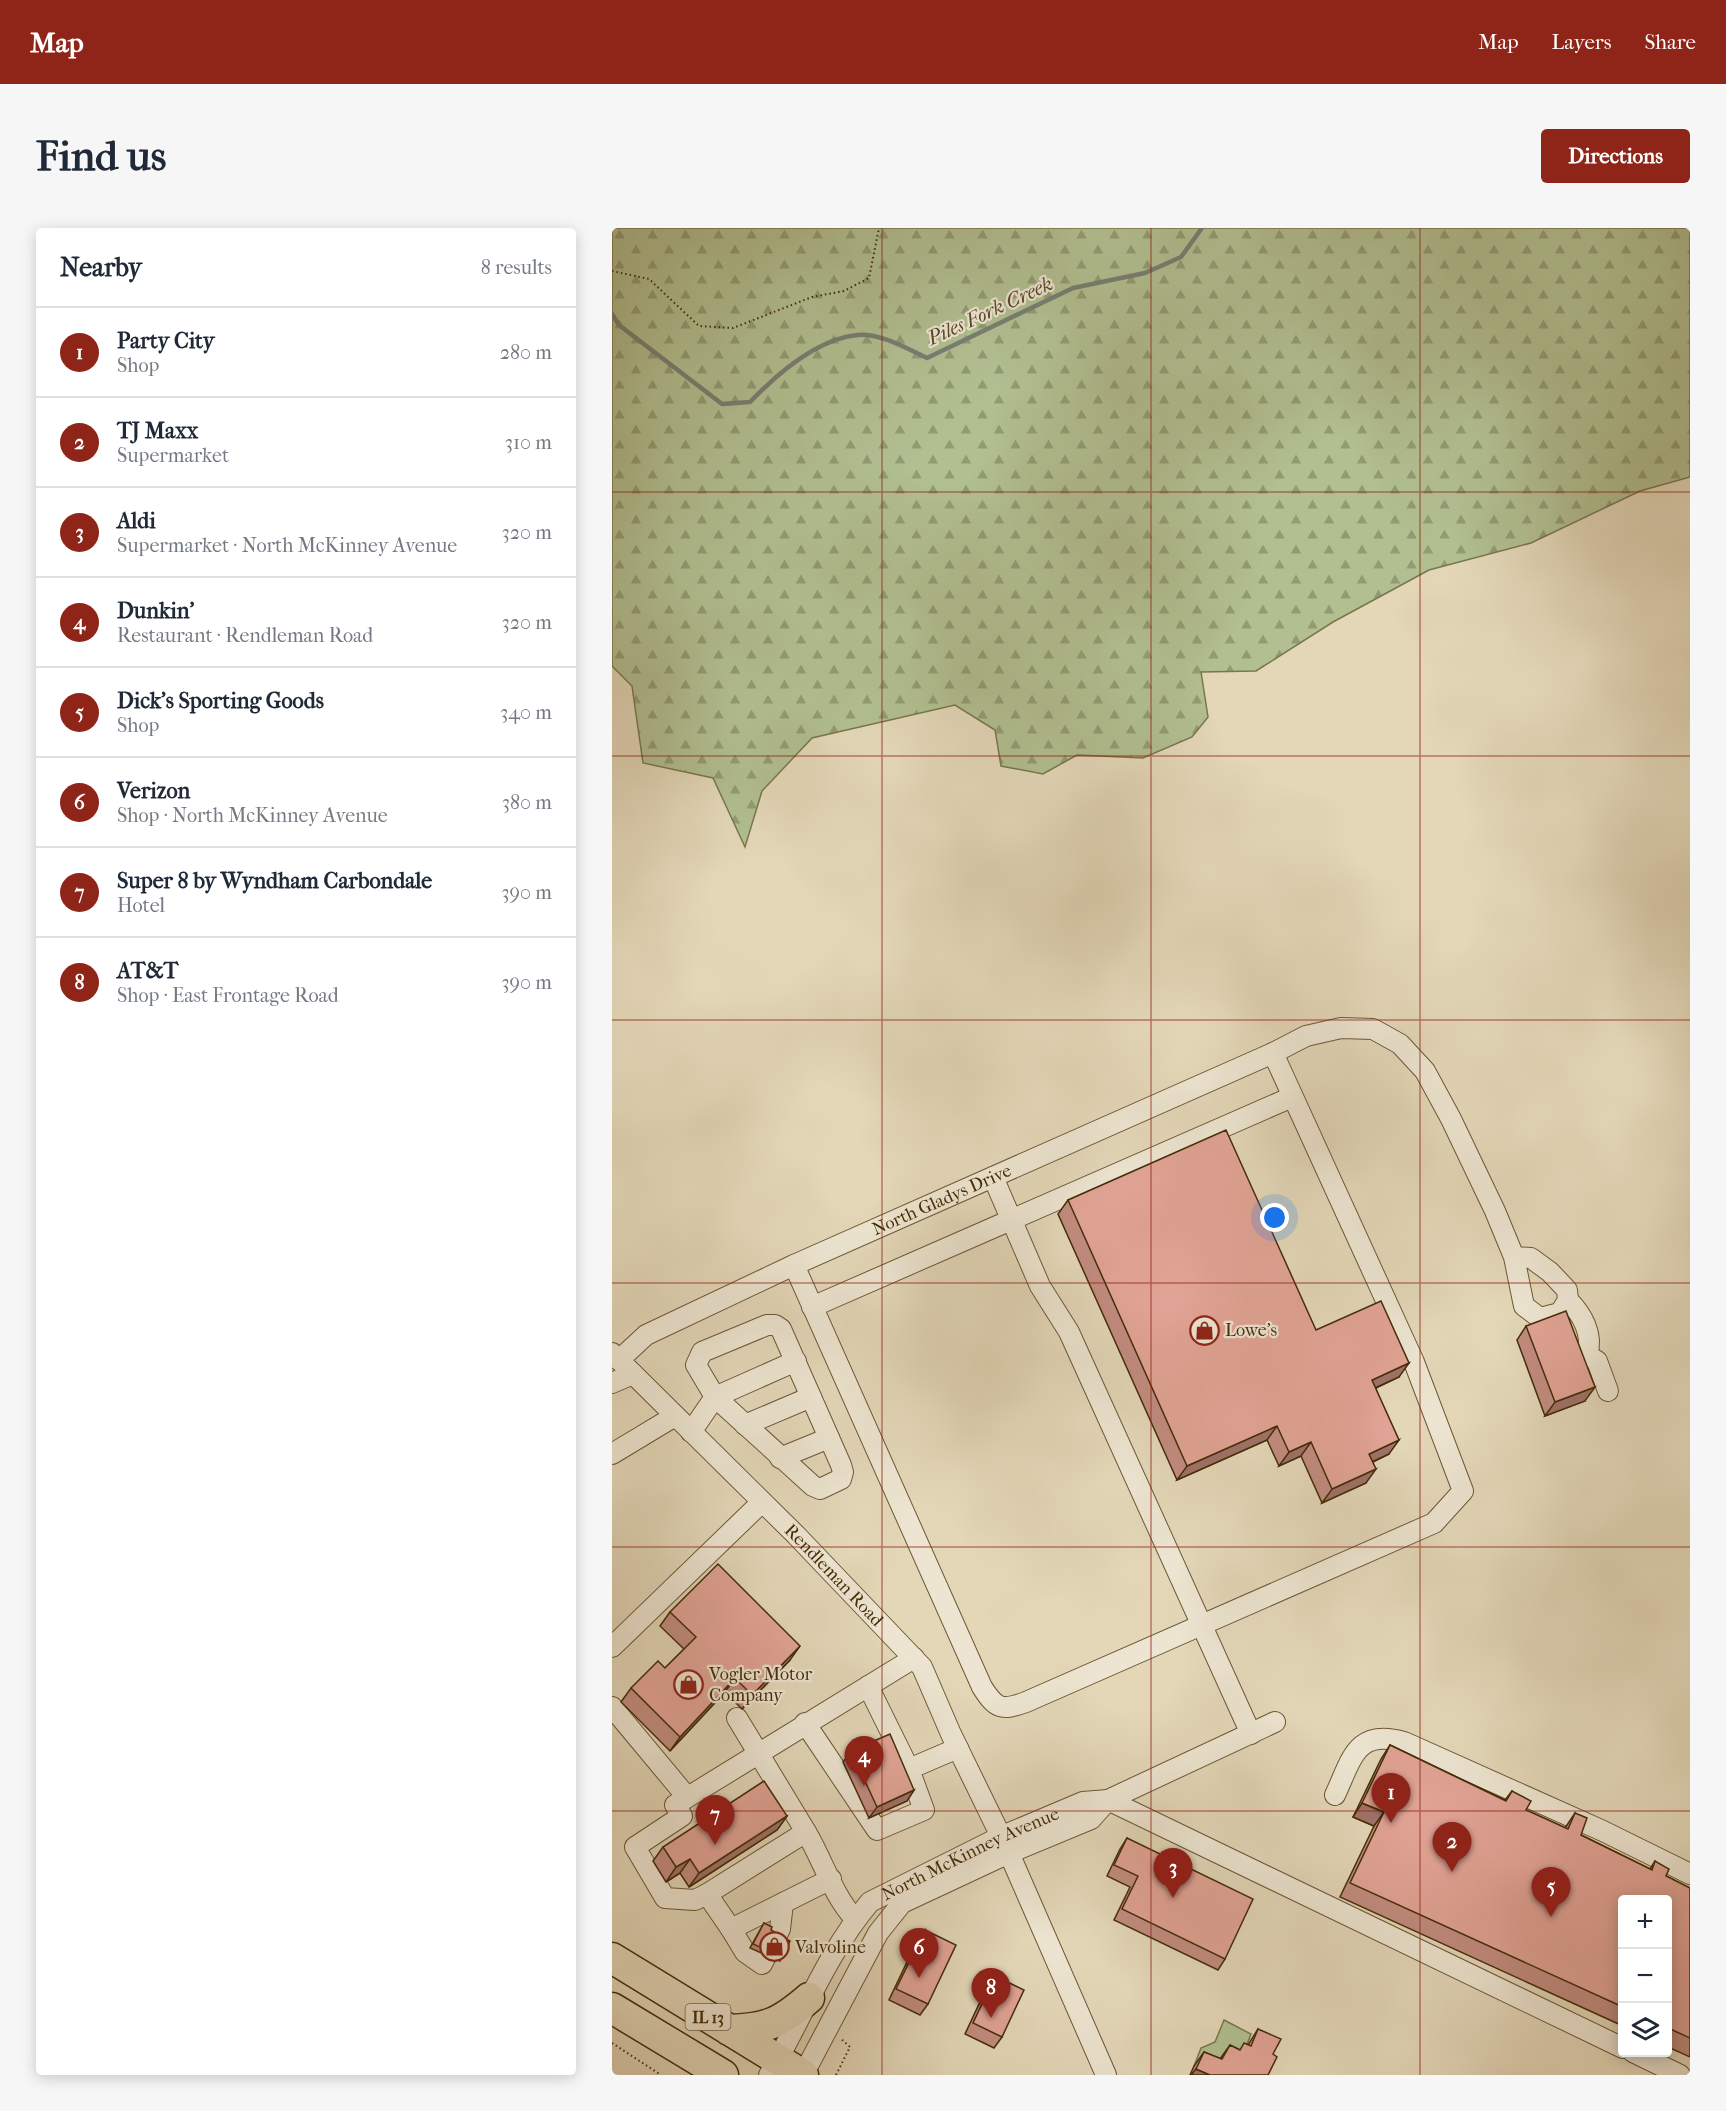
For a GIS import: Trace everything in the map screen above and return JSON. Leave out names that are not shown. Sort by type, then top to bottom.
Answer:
[{"type":"highway","name":"IL 13","points":[[612,1958],[729,2030],[774,2067],[803,2075]]},
{"type":"highway","points":[[729,2030],[769,2026],[783,2019],[809,1998]]},
{"type":"highway","name":"IL 13","points":[[612,2008],[696,2064],[723,2075]]},
{"type":"street","name":"North Gladys Drive","points":[[615,1357],[646,1335],[794,1265],[1306,1036],[1341,1028],[1372,1029],[1400,1044],[1425,1071],[1451,1119],[1514,1257],[1524,1306],[1540,1317],[1560,1313],[1568,1300]]},
{"type":"street","points":[[794,1265],[982,1687],[995,1704],[1002,1708],[1026,1702],[1199,1624],[1434,1523],[1463,1491],[1414,1362],[1272,1053]]},
{"type":"street","points":[[812,1307],[1292,1097]]},
{"type":"street","points":[[993,1177],[1040,1286],[1069,1332],[1199,1624],[1251,1734]]},
{"type":"street","points":[[1514,1257],[1531,1258],[1550,1272],[1567,1290],[1568,1300],[1578,1310],[1586,1327],[1590,1346],[1579,1358],[1597,1361],[1608,1392]]},
{"type":"street","points":[[767,1325],[775,1325],[781,1329],[796,1361],[843,1472],[841,1479],[820,1489],[800,1477],[715,1397],[696,1365],[702,1352],[767,1325]]},
{"type":"street","name":"Rendleman Road","points":[[615,1357],[762,1502],[922,1667],[1005,1845],[1106,2075]]},
{"type":"street","points":[[691,1432],[715,1397],[796,1361]]},
{"type":"street","points":[[612,1383],[633,1374]]},
{"type":"street","points":[[745,1425],[811,1397]]},
{"type":"street","points":[[612,1454],[675,1416]]},
{"type":"street","points":[[780,1458],[829,1438]]},
{"type":"street","points":[[612,1647],[762,1502]]},
{"type":"street","points":[[806,1832],[695,1900],[665,1898],[635,1847],[682,1816],[675,1805],[914,1658]]},
{"type":"street","points":[[806,1723],[877,1830],[924,1810],[909,1769],[868,1686]]},
{"type":"street","points":[[612,1707],[687,1797]]},
{"type":"street","points":[[737,1718],[806,1832],[843,1907],[855,1919]]},
{"type":"street","name":"North McKinney Avenue","points":[[803,2075],[878,1933],[902,1903],[1083,1802],[1108,1800],[1275,1722]]},
{"type":"street","points":[[1335,1795],[1355,1753],[1363,1744],[1385,1737],[1404,1743],[1603,1831],[1690,1874]]},
{"type":"street","points":[[909,1769],[958,1748]]},
{"type":"street","points":[[1108,1800],[1618,2046]]},
{"type":"street","name":"North McKinney Avenue","points":[[774,2067],[809,1998],[855,1919],[870,1902],[895,1887],[1005,1845]]},
{"type":"street","points":[[731,1929],[831,1879]]},
{"type":"street","points":[[707,1894],[745,1952],[762,1964],[780,1929],[783,1903]]},
{"type":"street","points":[[1643,2057],[1680,2075]]},
{"type":"path","points":[[612,271],[649,279],[699,326],[733,328],[812,297],[844,291],[869,278],[879,228]]},
{"type":"path","points":[[836,2075],[850,2047],[840,2038]]},
{"type":"path","points":[[612,2043],[661,2075]]},
{"type":"green space","points":[[612,228],[1690,228],[1690,477],[1640,491],[1531,543],[1429,570],[1333,622],[1256,671],[1201,672],[1208,717],[1192,737],[1143,758],[1077,755],[1043,774],[1001,766],[995,730],[955,705],[812,738],[762,791],[745,847],[713,778],[643,763],[632,686],[612,666]]},
{"type":"green space","points":[[1224,2020],[1251,2034],[1241,2060],[1194,2066],[1201,2048],[1215,2042]]},
{"type":"building","name":"Lowe's","points":[[1226,1130],[1316,1330],[1381,1301],[1409,1363],[1372,1380],[1399,1440],[1369,1454],[1376,1469],[1332,1489],[1311,1442],[1289,1452],[1277,1426],[1187,1466],[1068,1200]]},
{"type":"building","points":[[1566,1311],[1595,1387],[1555,1402],[1526,1326]]},
{"type":"building","points":[[718,1564],[800,1646],[752,1695],[735,1678],[680,1737],[631,1688],[658,1661],[665,1668],[696,1637],[670,1612]]},
{"type":"building","points":[[890,1734],[914,1790],[877,1807],[851,1751]]},
{"type":"building","points":[[1390,1745],[1506,1801],[1512,1791],[1531,1801],[1526,1810],[1568,1829],[1575,1813],[1587,1818],[1581,1835],[1652,1870],[1655,1861],[1669,1869],[1666,1876],[1690,1888],[1690,2038],[1672,2030],[1672,1895],[1618,1895],[1618,2005],[1350,1883],[1384,1812],[1362,1803]]},
{"type":"building","points":[[764,1781],[787,1816],[699,1873],[690,1859],[676,1867],[663,1847]]},
{"type":"building","points":[[1127,1838],[1253,1899],[1225,1959],[1122,1909],[1138,1876],[1114,1865]]},
{"type":"building","points":[[764,1923],[790,1941],[782,1957],[753,1944]]},
{"type":"building","points":[[925,1930],[956,1945],[928,2004],[896,1989]]},
{"type":"building","points":[[995,1976],[1024,1990],[1002,2037],[973,2023]]},
{"type":"building","points":[[1258,2029],[1281,2039],[1273,2054],[1277,2057],[1268,2075],[1210,2075],[1196,2069],[1204,2052],[1222,2059],[1230,2045],[1240,2050],[1244,2043],[1251,2046]]},
{"type":"waterway","name":"Piles Fork Creek","points":[[612,314],[619,325],[722,404],[750,402],[772,380],[798,360],[827,343],[857,335],[874,336],[927,358],[1073,288],[1145,273],[1181,257],[1202,228]]},
{"type":"place","name":"Lowe's","points":[[1204,1330]]},
{"type":"place","name":"Vogler Motor Company","points":[[688,1684]]},
{"type":"place","name":"Dunkin'","points":[[864,1786]]},
{"type":"place","name":"Party City","points":[[1391,1823]]},
{"type":"place","name":"Super 8 by Wyndham Carbondale","points":[[715,1845]]},
{"type":"place","name":"TJ Maxx","points":[[1452,1872]]},
{"type":"place","name":"Aldi","points":[[1173,1898]]},
{"type":"place","name":"Dick's Sporting Goods","points":[[1551,1917]]},
{"type":"place","name":"Valvoline","points":[[774,1947]]},
{"type":"place","name":"Verizon","points":[[919,1978]]},
{"type":"place","name":"AT&T","points":[[991,2018]]}]
